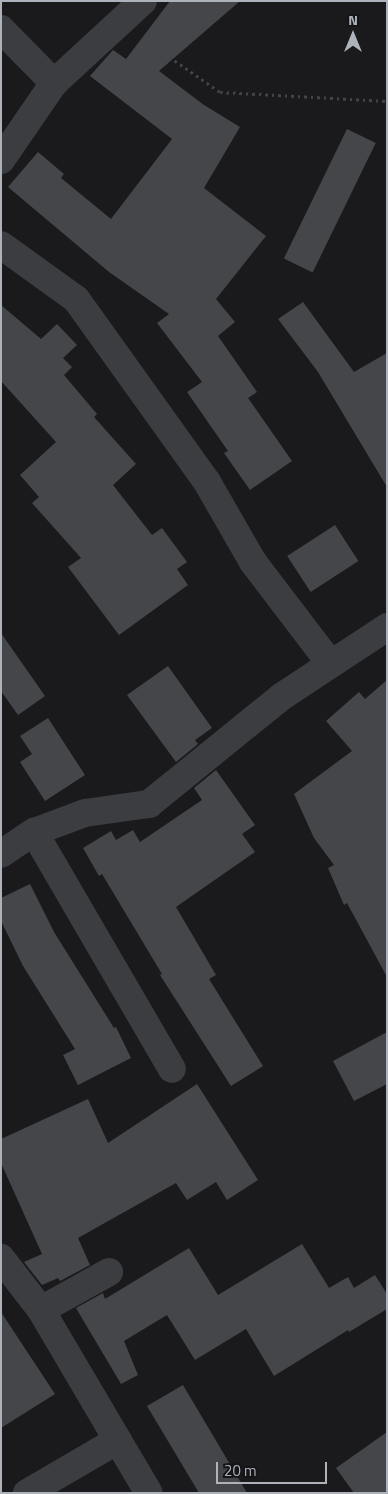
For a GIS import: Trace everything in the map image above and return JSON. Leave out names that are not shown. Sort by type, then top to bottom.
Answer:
[{"type":"street","points":[[1,160],[54,83],[143,1]]},
{"type":"street","points":[[1,30],[54,83]]},
{"type":"street","points":[[1,245],[76,299],[207,482],[253,562],[330,664]]},
{"type":"street","points":[[1,854],[34,832],[85,813],[149,804],[281,697],[387,626]]},
{"type":"street","points":[[34,832],[172,1069]]},
{"type":"street","points":[[1,1258],[40,1310],[149,1493]]},
{"type":"street","points":[[40,1310],[109,1272]]},
{"type":"street","points":[[27,1493],[118,1440]]},
{"type":"path","points":[[120,23],[220,92],[387,101]]},
{"type":"building","points":[[170,1],[240,1],[159,71],[204,105],[240,127],[204,188],[266,236],[216,299],[235,322],[218,336],[257,392],[248,398],[292,461],[250,490],[224,453],[228,451],[187,392],[202,382],[157,323],[169,314],[109,272],[8,187],[38,152],[64,174],[61,178],[111,219],[172,139],[90,76],[113,50],[126,59]]},
{"type":"building","points":[[347,129],[376,143],[313,272],[284,258]]},
{"type":"building","points":[[303,302],[354,372],[387,353],[387,487],[318,372],[278,319]]},
{"type":"building","points":[[1,305],[41,339],[57,324],[77,345],[63,358],[72,367],[64,375],[97,414],[94,417],[136,464],[113,485],[152,535],[162,528],[187,562],[177,569],[188,585],[119,635],[68,567],[81,558],[32,503],[39,497],[20,475],[56,442],[1,381]]},
{"type":"building","points":[[335,525],[358,561],[311,592],[287,556]]},
{"type":"building","points":[[1,633],[45,696],[18,715],[1,691]]},
{"type":"building","points":[[168,666],[212,728],[195,740],[198,744],[176,762],[127,695]]},
{"type":"building","points":[[387,680],[387,977],[347,903],[344,905],[328,868],[334,865],[314,838],[294,794],[352,751],[326,721],[359,692],[365,699]]},
{"type":"building","points":[[48,718],[85,775],[45,801],[20,762],[32,754],[20,736]]},
{"type":"building","points":[[216,770],[255,825],[242,834],[255,852],[176,907],[216,975],[209,979],[263,1066],[231,1086],[160,975],[162,974],[102,874],[99,876],[83,848],[111,831],[116,840],[133,830],[140,842],[202,800],[194,788]]},
{"type":"building","points":[[30,884],[54,932],[114,1028],[116,1027],[131,1058],[78,1085],[63,1055],[75,1049],[23,966],[1,921],[1,898]]},
{"type":"building","points":[[387,1032],[387,1084],[354,1101],[333,1061]]},
{"type":"building","points":[[197,1084],[258,1180],[227,1200],[216,1182],[187,1200],[176,1183],[78,1238],[90,1265],[60,1281],[58,1278],[42,1285],[24,1262],[42,1254],[1,1163],[1,1139],[88,1099],[108,1143]]},
{"type":"building","points":[[302,1244],[329,1288],[348,1277],[354,1288],[375,1275],[387,1294],[387,1309],[349,1332],[348,1330],[274,1376],[246,1329],[195,1360],[167,1315],[124,1341],[138,1375],[121,1384],[76,1308],[103,1293],[105,1299],[189,1248],[218,1295]]},
{"type":"building","points":[[1,1312],[55,1394],[1,1428]]},
{"type":"building","points":[[183,1385],[247,1493],[199,1493],[147,1406]]},
{"type":"building","points":[[387,1432],[387,1493],[354,1493],[336,1468]]}]
